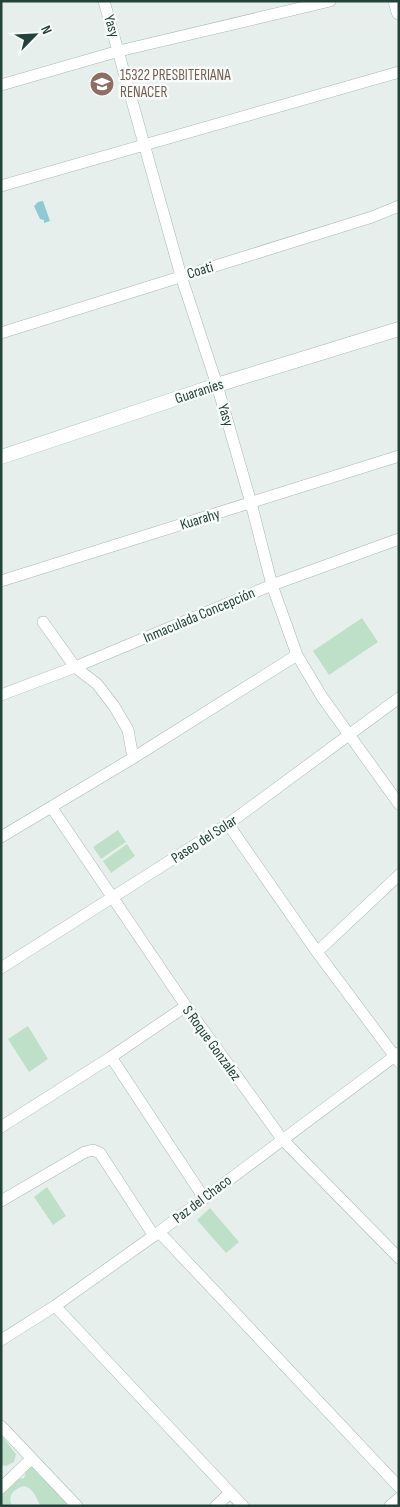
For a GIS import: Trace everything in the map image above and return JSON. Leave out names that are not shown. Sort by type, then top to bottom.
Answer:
[{"type":"main road","points":[[396,1],[399,12]]},
{"type":"street","name":"Yasy","points":[[104,1],[181,276],[217,385],[251,502],[272,585],[297,655],[322,697],[399,804]]},
{"type":"street","points":[[1,85],[119,51],[330,1]]},
{"type":"street","points":[[1,186],[399,72]]},
{"type":"street","name":"Coati","points":[[1,333],[372,217],[399,206]]},
{"type":"street","name":"Guaraníes","points":[[1,457],[217,385],[399,328]]},
{"type":"street","name":"Kuarahy","points":[[3,578],[399,456]]},
{"type":"street","name":"Inmaculada Concepción","points":[[1,695],[75,667],[272,585],[399,539]]},
{"type":"street","points":[[43,622],[75,667],[97,684],[114,706],[128,730],[133,758]]},
{"type":"street","points":[[1,837],[52,808],[297,655]]},
{"type":"street","name":"Paseo del Solar","points":[[1,968],[228,824],[399,698]]},
{"type":"street","name":"S Roque Gonzalez","points":[[52,808],[186,1006],[282,1139],[399,1258]]},
{"type":"street","points":[[228,824],[317,952],[397,1057]]},
{"type":"street","points":[[317,952],[399,875]]},
{"type":"street","points":[[1,1127],[111,1058],[186,1006]]},
{"type":"street","name":"Paz del Chaco","points":[[1,1340],[55,1306],[156,1234],[282,1139],[397,1057]]},
{"type":"street","points":[[111,1058],[204,1198]]},
{"type":"street","points":[[1,1201],[86,1152],[93,1150],[100,1153],[156,1234],[399,1487]]},
{"type":"street","points":[[55,1306],[242,1506]]},
{"type":"street","points":[[1,1426],[77,1506]]},
{"type":"street","points":[[1,1488],[31,1459]]},
{"type":"street","points":[[216,1506],[230,1493]]},
{"type":"street","points":[[390,1506],[399,1498]]},
{"type":"green space","points":[[362,618],[378,642],[329,675],[313,651]]},
{"type":"green space","points":[[118,830],[126,842],[101,859],[93,847]]},
{"type":"green space","points":[[127,844],[135,856],[111,873],[103,861]]},
{"type":"green space","points":[[28,1026],[48,1059],[29,1072],[8,1039]]},
{"type":"green space","points":[[47,1187],[66,1216],[53,1225],[34,1197]]},
{"type":"green space","points":[[210,1208],[239,1242],[226,1253],[197,1220]]},
{"type":"green space","points":[[1,1435],[16,1454],[14,1462],[6,1466],[1,1465]]},
{"type":"green space","points":[[31,1466],[35,1467],[67,1502],[66,1506],[40,1505],[32,1491],[24,1486],[12,1493],[10,1499],[12,1506],[1,1506],[3,1494],[8,1484],[24,1478],[27,1469]]},
{"type":"water","points":[[43,201],[50,221],[44,223],[44,220],[40,219],[34,206],[38,202]]},
{"type":"place","name":"15322 PRESBITERIANA RENACER","points":[[102,84]]}]
